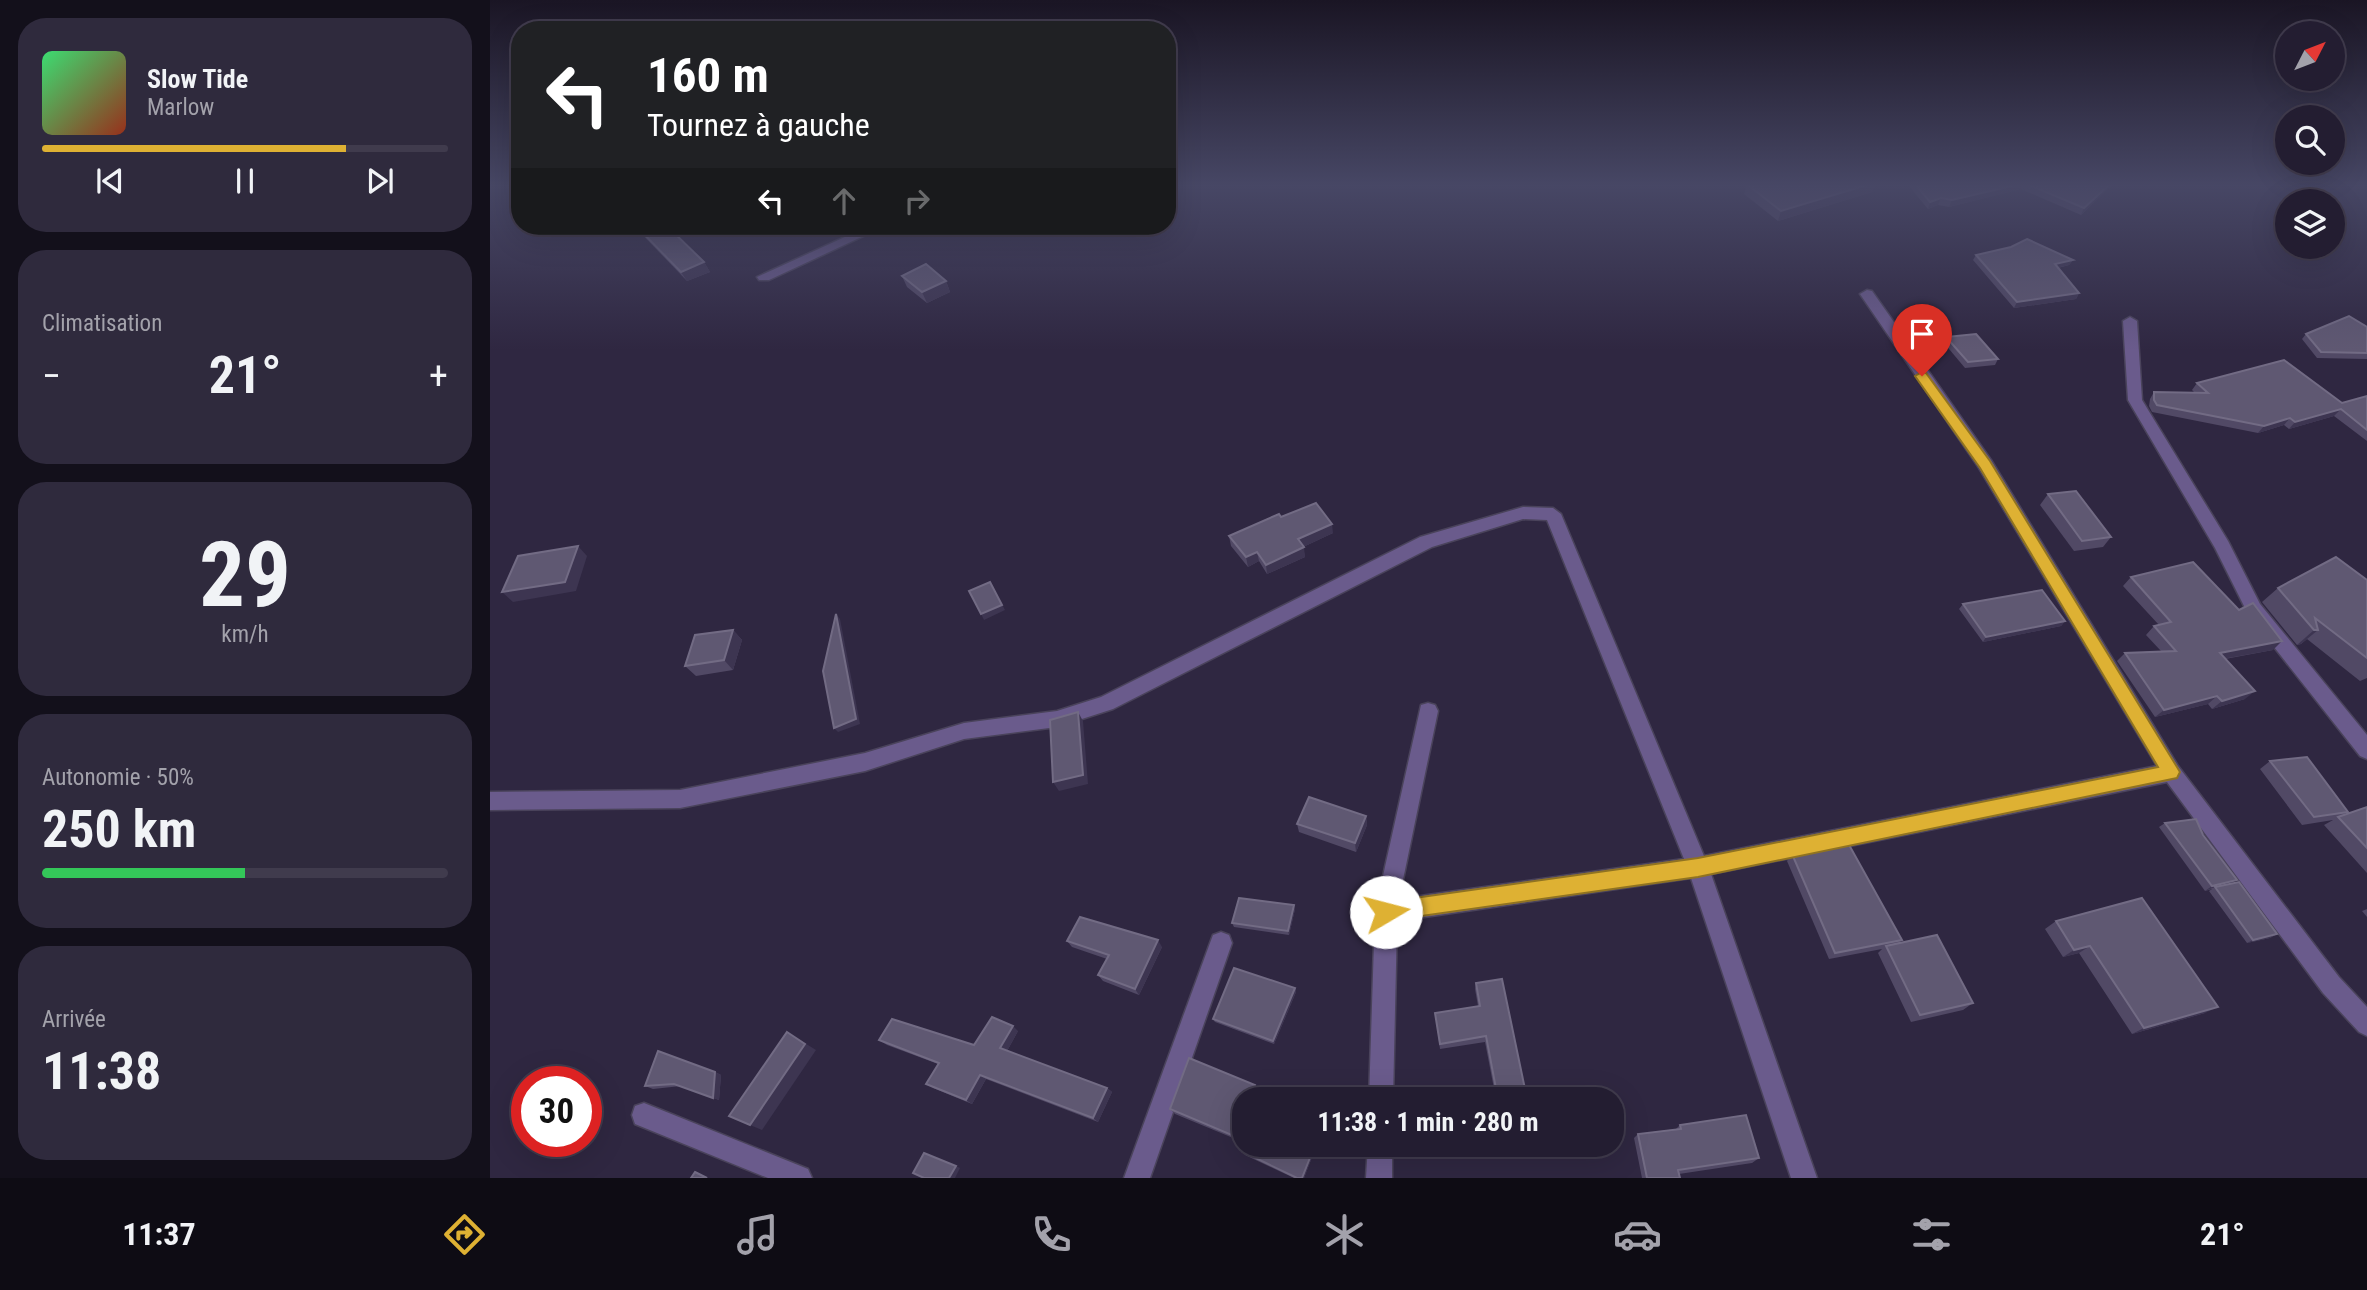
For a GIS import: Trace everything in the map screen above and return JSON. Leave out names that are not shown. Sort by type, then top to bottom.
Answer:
[{"type":"street","points":[[764,277],[847,240]]},
{"type":"street","points":[[1867,295],[1985,464],[2171,772],[2331,985],[2367,1024]]},
{"type":"street","points":[[2130,321],[2135,400],[2222,546],[2254,609],[2367,750]]},
{"type":"street","points":[[490,802],[680,799],[865,762],[964,732],[1057,719],[1106,703],[1426,542],[1522,513],[1553,514],[1558,520],[1698,867],[1804,1178]]},
{"type":"street","points":[[1381,1087],[1386,912],[1429,710]]},
{"type":"street","points":[[1386,912],[1698,867],[2171,772]]},
{"type":"street","points":[[1137,1178],[1222,943]]},
{"type":"street","points":[[645,1115],[799,1178]]},
{"type":"street","points":[[1379,1178],[1380,1157]]},
{"type":"building","points":[[650,240],[681,240],[704,262],[681,272]]},
{"type":"building","points":[[2029,240],[2073,260],[2055,264],[2079,293],[2017,302],[1976,255]]},
{"type":"building","points":[[926,264],[946,281],[922,292],[902,276]]},
{"type":"building","points":[[2349,316],[2367,327],[2367,353],[2321,352],[2306,334]]},
{"type":"building","points":[[1976,334],[1998,359],[1968,362],[1946,337]]},
{"type":"building","points":[[2284,360],[2342,403],[2367,396],[2367,430],[2341,409],[2295,422],[2290,418],[2264,426],[2157,405],[2154,400],[2154,392],[2208,393],[2197,383]]},
{"type":"building","points":[[2076,491],[2111,537],[2082,541],[2048,494]]},
{"type":"building","points":[[1316,503],[1332,524],[1298,539],[1304,547],[1266,565],[1257,552],[1246,557],[1229,536],[1279,514],[1281,517]]},
{"type":"building","points":[[578,546],[565,582],[502,592],[518,556]]},
{"type":"building","points":[[2336,557],[2367,580],[2367,658],[2315,618],[2318,630],[2314,630],[2278,588]]},
{"type":"building","points":[[2193,562],[2239,610],[2253,603],[2282,641],[2220,653],[2255,691],[2222,701],[2217,696],[2164,710],[2125,653],[2176,651],[2154,626],[2171,622],[2131,577]]},
{"type":"building","points":[[990,582],[1002,605],[981,614],[969,591]]},
{"type":"building","points":[[2042,590],[2065,621],[1986,637],[1963,604]]},
{"type":"building","points":[[836,614],[856,719],[834,728],[823,671]]},
{"type":"building","points":[[733,630],[724,660],[685,666],[695,635]]},
{"type":"building","points":[[1078,712],[1083,775],[1053,782],[1050,720]]},
{"type":"building","points":[[2307,757],[2348,812],[2314,817],[2270,761]]},
{"type":"building","points":[[1309,797],[1366,816],[1355,843],[1297,824]]},
{"type":"building","points":[[2367,807],[2367,848],[2338,817]]},
{"type":"building","points":[[2196,819],[2203,835],[2237,880],[2212,886],[2165,823]]},
{"type":"building","points":[[1848,843],[1902,940],[1835,953],[1792,854]]},
{"type":"building","points":[[2239,882],[2277,934],[2253,940],[2215,887]]},
{"type":"building","points":[[1239,898],[1294,905],[1288,931],[1232,923]]},
{"type":"building","points":[[2142,898],[2218,1007],[2144,1028],[2090,946],[2074,950],[2056,921]]},
{"type":"building","points":[[1080,917],[1158,940],[1135,989],[1098,975],[1109,955],[1067,941]]},
{"type":"building","points":[[1937,935],[1973,1003],[1920,1015],[1886,946]]},
{"type":"building","points":[[1234,968],[1295,988],[1273,1041],[1213,1019]]},
{"type":"building","points":[[1502,979],[1525,1087],[1496,1087],[1486,1036],[1440,1044],[1435,1013],[1480,1006],[1476,983]]},
{"type":"building","points":[[992,1017],[1013,1026],[1000,1048],[1107,1088],[1093,1118],[980,1075],[966,1100],[926,1084],[939,1063],[879,1040],[892,1019],[974,1045]]},
{"type":"building","points":[[787,1032],[805,1044],[750,1125],[729,1116]]},
{"type":"building","points":[[658,1051],[715,1072],[713,1098],[674,1084],[645,1086]]},
{"type":"building","points":[[1189,1058],[1255,1085],[1232,1087],[1232,1135],[1170,1109]]},
{"type":"building","points":[[1746,1115],[1759,1158],[1678,1170],[1680,1178],[1647,1178],[1638,1134],[1681,1129],[1680,1125]]},
{"type":"building","points":[[924,1153],[956,1166],[949,1178],[924,1178],[913,1173]]},
{"type":"building","points":[[1253,1157],[1310,1157],[1302,1178]]},
{"type":"building","points":[[695,1172],[707,1178],[691,1178]]},
{"type":"route","points":[[1386,912],[1698,867],[2171,772],[1985,464],[1922,376]]}]
